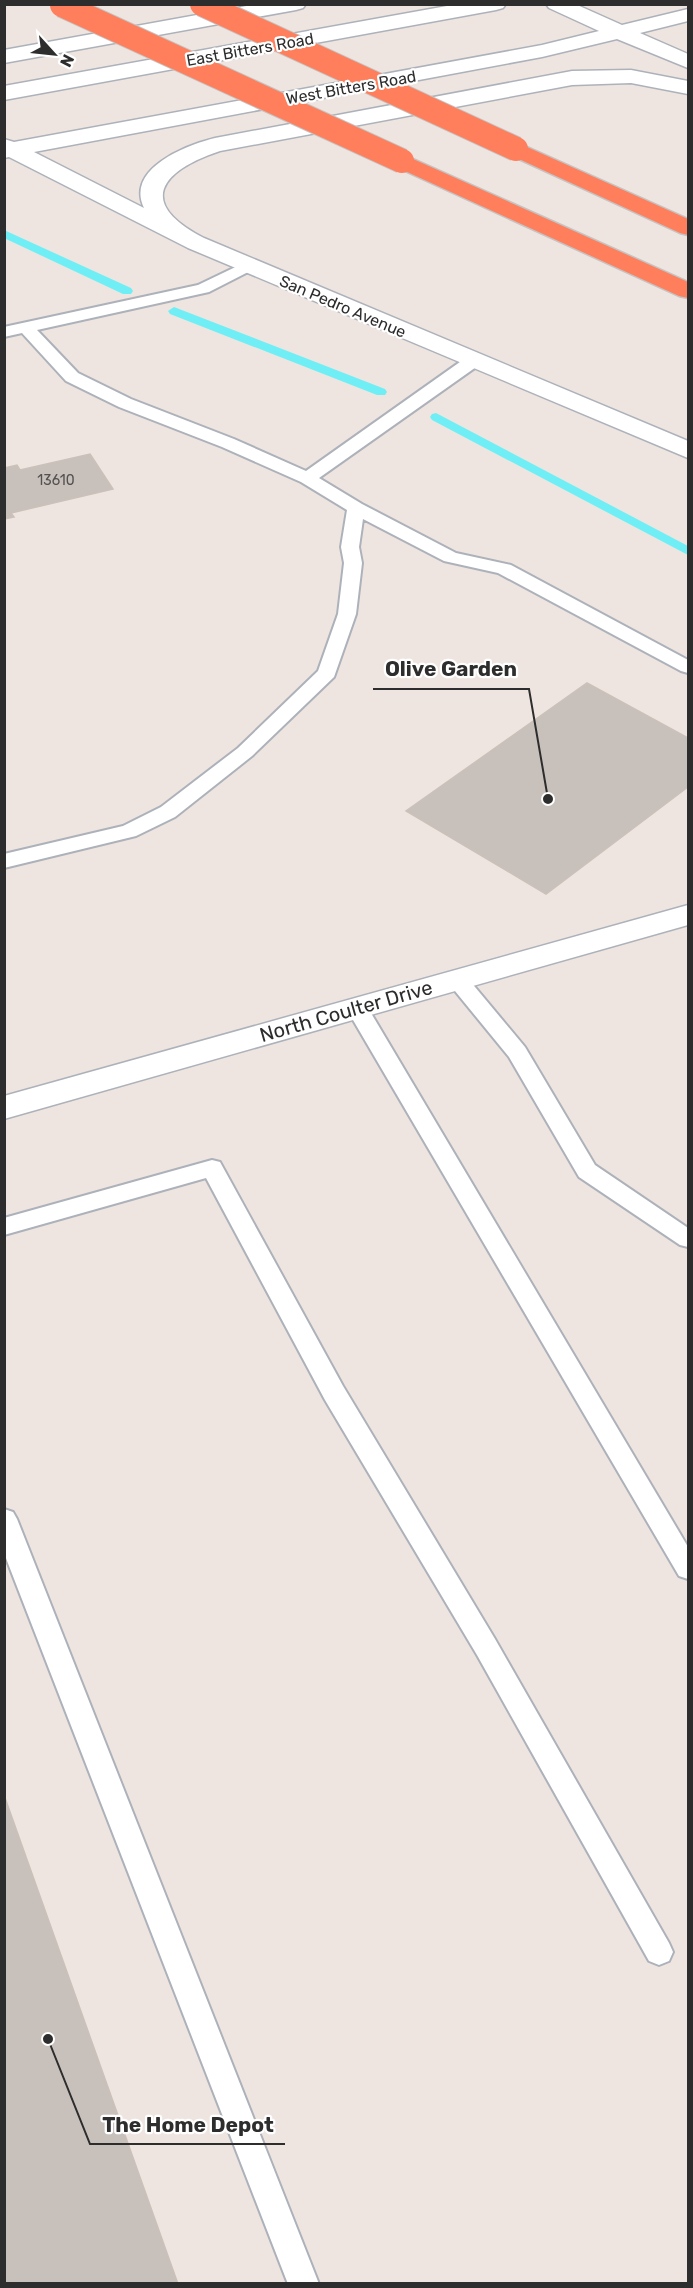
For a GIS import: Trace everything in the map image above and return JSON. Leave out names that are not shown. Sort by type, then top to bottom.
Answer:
[{"type":"highway","points":[[202,4],[688,228]]},
{"type":"highway","points":[[62,5],[688,291]]},
{"type":"main road","points":[[4,57],[296,4]]},
{"type":"main road","name":"East Bitters Road","points":[[4,93],[496,4]]},
{"type":"main road","points":[[556,4],[688,62]]},
{"type":"main road","name":"West Bitters Road","points":[[7,149],[542,51],[688,15]]},
{"type":"main road","points":[[173,232],[153,201],[151,195],[153,183],[160,174],[175,163],[215,145],[572,78],[628,75],[688,87]]},
{"type":"main road","name":"San Pedro Avenue","points":[[7,149],[173,232],[248,266],[688,450]]},
{"type":"main road","name":"North Coulter Drive","points":[[4,1108],[688,915]]},
{"type":"lane","points":[[4,332],[203,289],[248,266]]},
{"type":"lane","points":[[25,327],[72,377],[125,403],[307,477],[356,508],[450,557],[504,569],[688,667]]},
{"type":"lane","points":[[307,477],[473,361]]},
{"type":"lane","points":[[4,861],[129,831],[168,812],[245,752],[327,673],[347,614],[352,564],[350,547],[356,508]]},
{"type":"lane","points":[[457,980],[517,1052],[587,1171],[688,1239]]},
{"type":"lane","points":[[357,1008],[688,1569]]},
{"type":"lane","points":[[4,1227],[212,1168],[334,1393],[486,1647],[659,1952]]},
{"type":"lane","points":[[4,1519],[304,2283]]},
{"type":"building","points":[[90,454],[113,489],[11,513],[14,517],[4,519],[4,468],[17,465],[20,470]]},
{"type":"building","points":[[587,683],[688,738],[688,787],[546,894],[406,811]]},
{"type":"building","points":[[4,1795],[178,2284],[4,2284]]},
{"type":"waterway","points":[[4,233],[127,291]]},
{"type":"waterway","points":[[174,311],[381,392]]},
{"type":"waterway","points":[[436,417],[688,551]]},
{"type":"place","name":"Olive Garden","points":[[548,799]]},
{"type":"place","name":"The Home Depot","points":[[48,2039]]}]
